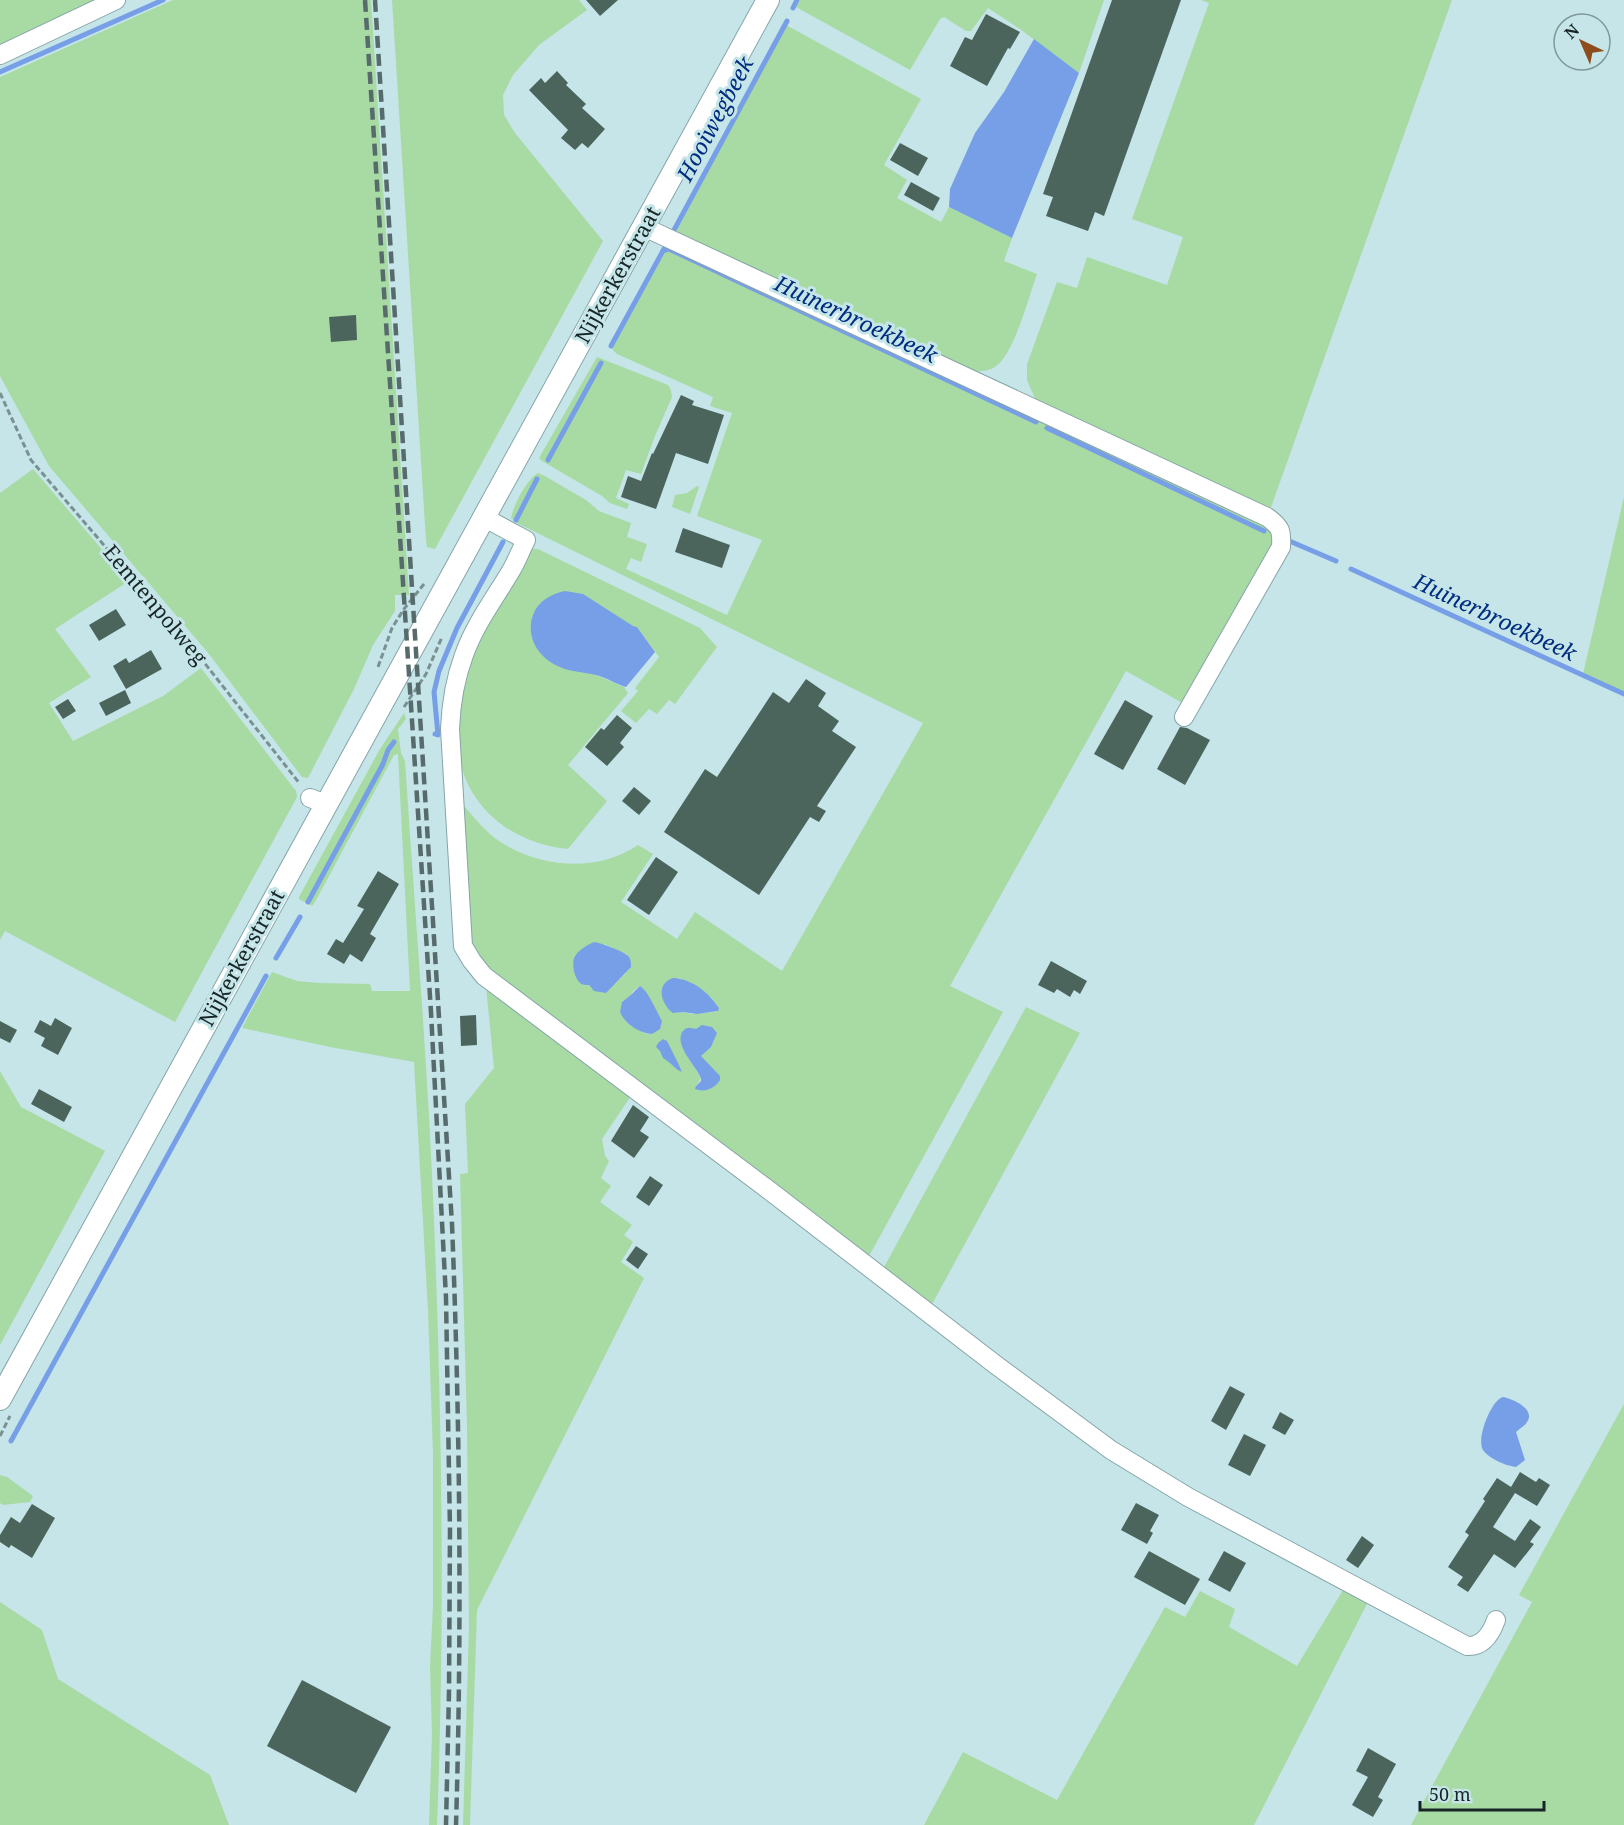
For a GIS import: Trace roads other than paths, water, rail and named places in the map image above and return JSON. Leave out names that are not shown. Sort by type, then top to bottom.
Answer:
[{"type":"main road","name":"Nijkerkerstraat","points":[[0,1399],[318,801],[485,518],[768,0]]},
{"type":"street","points":[[0,55],[116,0]]},
{"type":"street","points":[[644,227],[1257,512],[1277,525],[1282,534],[1281,547],[1184,717]]},
{"type":"street","points":[[485,518],[526,540],[513,568],[482,618],[467,648],[459,668],[451,708],[450,729],[463,946],[484,976],[1111,1450],[1188,1497],[1467,1646],[1479,1645],[1488,1637],[1496,1620]]},
{"type":"water","points":[[1034,39],[1079,73],[1012,238],[949,207],[950,189],[975,133],[1004,92]]},
{"type":"water","points":[[565,591],[583,594],[637,627],[655,652],[626,687],[596,675],[560,667],[540,653],[532,639],[531,631],[535,610],[546,599]]},
{"type":"water","points":[[594,942],[623,953],[631,960],[631,967],[606,993],[594,991],[589,985],[581,984],[574,971],[573,961],[576,955]]},
{"type":"water","points":[[673,978],[687,981],[700,988],[715,1002],[719,1008],[718,1011],[697,1014],[673,1013],[665,1005],[662,989],[667,981]]},
{"type":"water","points":[[640,986],[662,1021],[660,1029],[652,1034],[633,1027],[620,1012],[622,1002]]},
{"type":"water","points":[[702,1025],[712,1027],[717,1033],[711,1047],[701,1056],[720,1076],[720,1080],[709,1089],[702,1090],[695,1089],[701,1078],[686,1055],[681,1036],[686,1028],[696,1029]]},
{"type":"water","points":[[663,1039],[667,1041],[682,1072],[663,1058],[656,1047]]},
{"type":"water","points":[[1503,1397],[1522,1405],[1529,1417],[1516,1432],[1525,1460],[1516,1467],[1503,1464],[1489,1456],[1481,1445],[1486,1420],[1494,1405]]},
{"type":"waterway","points":[[0,72],[163,0]]},
{"type":"waterway","name":"Hooiwegbeek","points":[[793,8],[797,0]]},
{"type":"waterway","name":"Hooiwegbeek","points":[[673,232],[787,21]]},
{"type":"waterway","points":[[611,346],[664,249]]},
{"type":"waterway","name":"Huinerbroekbeek","points":[[663,251],[669,249],[1036,422]]},
{"type":"waterway","points":[[548,460],[601,363]]},
{"type":"waterway","name":"Huinerbroekbeek","points":[[1047,428],[1264,531]]},
{"type":"waterway","points":[[516,520],[537,479]]},
{"type":"waterway","name":"Huinerbroekbeek","points":[[1287,540],[1336,561]]},
{"type":"waterway","points":[[435,734],[438,735],[434,692],[439,671],[457,628],[503,542]]},
{"type":"waterway","name":"Huinerbroekbeek","points":[[1351,569],[1624,694]]},
{"type":"waterway","points":[[308,902],[394,742]]},
{"type":"waterway","points":[[276,958],[300,917]]},
{"type":"waterway","points":[[11,1441],[266,976]]},
{"type":"railway","points":[[365,0],[431,1012],[446,1298],[450,1530],[446,1825]]},
{"type":"railway","points":[[375,0],[452,1224],[459,1525],[456,1825]]}]
